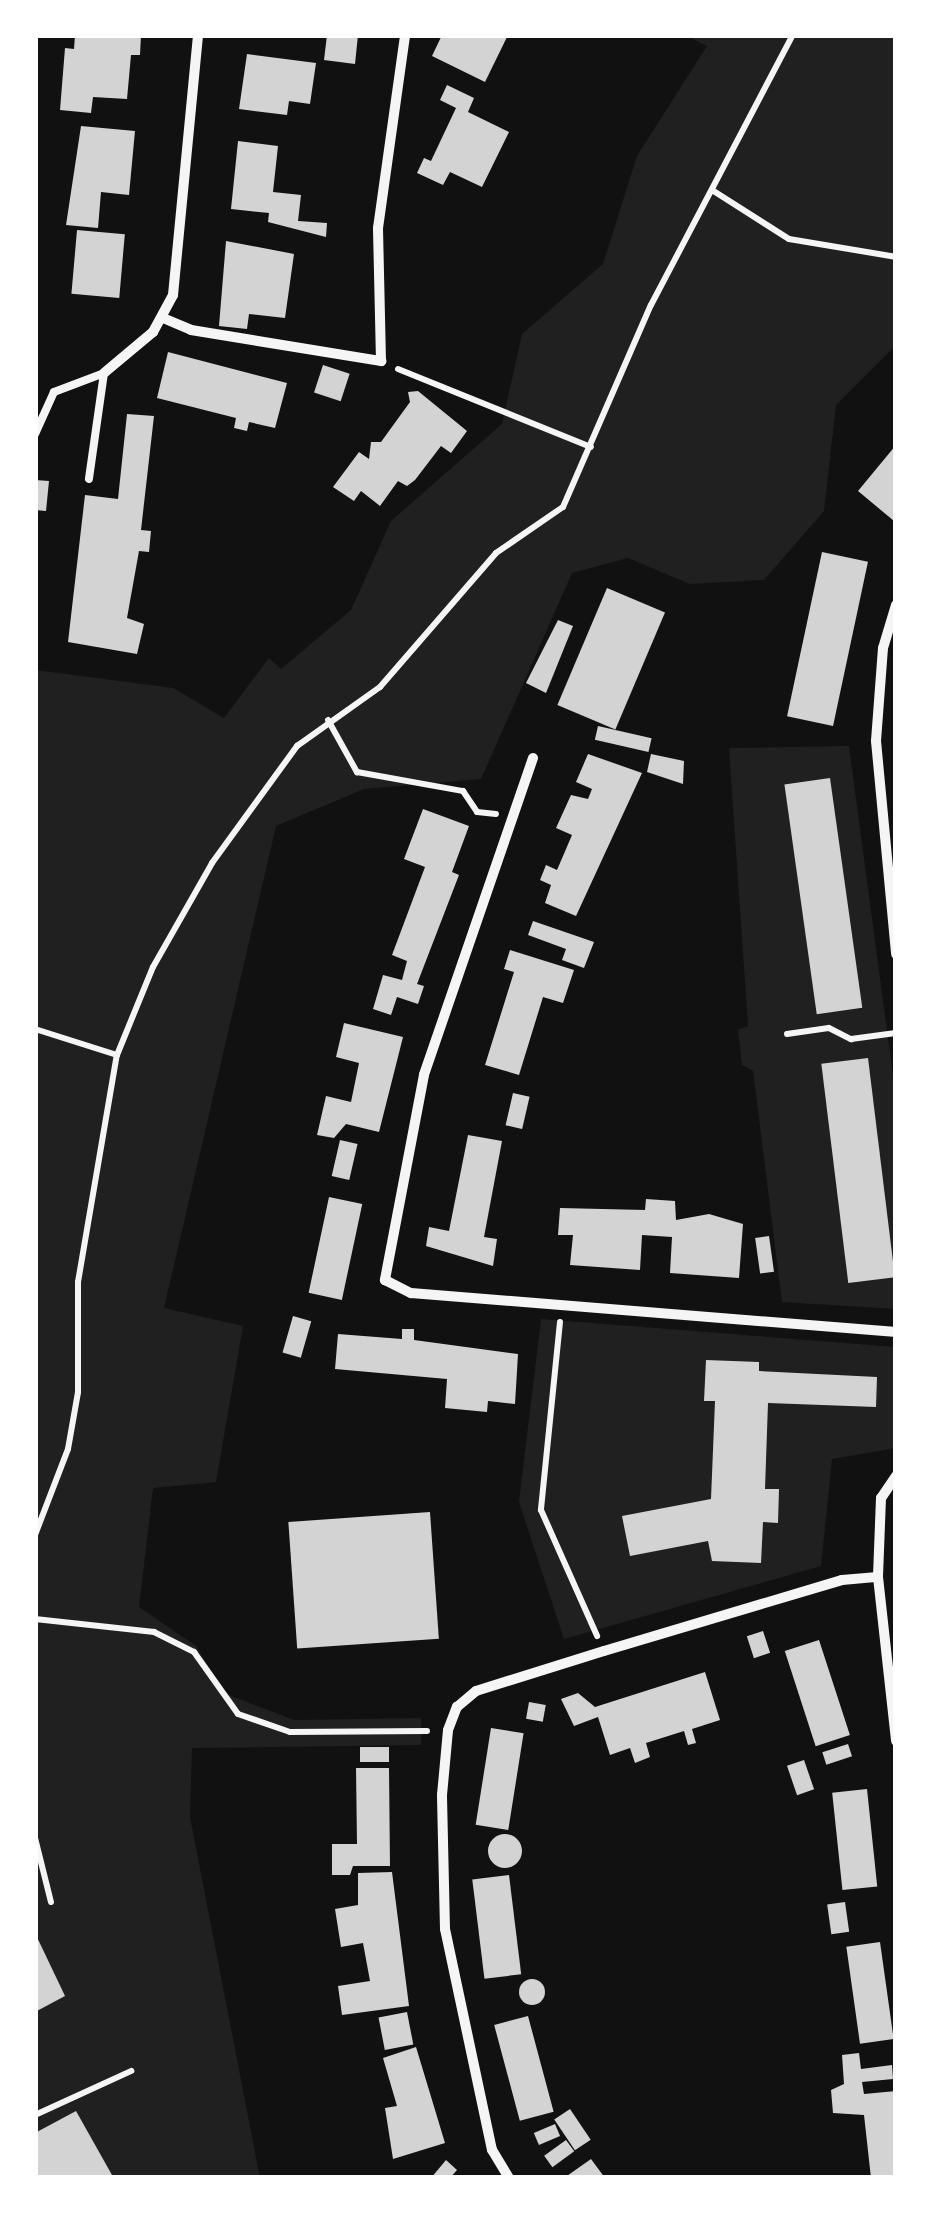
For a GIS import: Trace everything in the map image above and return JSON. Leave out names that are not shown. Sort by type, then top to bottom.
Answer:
[{"type":"street","points":[[104,373],[164,318],[173,295],[198,35]]},
{"type":"street","points":[[164,318],[190,330],[381,361],[378,228],[405,35]]},
{"type":"street","points":[[896,605],[883,648],[876,742],[896,954]]},
{"type":"street","points":[[533,758],[517,816],[424,1075],[385,1280],[412,1292],[896,1332]]},
{"type":"street","points":[[896,1476],[882,1498],[878,1578],[896,1741]]},
{"type":"street","points":[[508,2178],[492,2150],[444,1930],[441,1832],[448,1730],[458,1707],[476,1691],[604,1651],[842,1580],[878,1578]]},
{"type":"lane","points":[[35,434],[54,392],[104,373],[89,479]]},
{"type":"path","points":[[35,1536],[71,1430],[82,1356],[78,1282],[117,1055],[153,968],[212,863],[297,746],[328,720],[380,688],[496,553],[563,507],[651,305],[792,35]]},
{"type":"path","points":[[712,190],[790,239],[896,257]]},
{"type":"path","points":[[381,361],[460,399],[591,447]]},
{"type":"path","points":[[328,720],[357,772],[464,791],[477,812],[517,816]]},
{"type":"path","points":[[787,1034],[829,1028],[851,1038],[896,1032]]},
{"type":"path","points":[[35,1030],[117,1055]]},
{"type":"path","points":[[561,1306],[542,1510],[604,1651]]},
{"type":"path","points":[[35,1620],[154,1632],[194,1652],[238,1714],[290,1732],[448,1730]]},
{"type":"path","points":[[35,1838],[51,1902]]},
{"type":"path","points":[[35,2114],[132,2071]]},
{"type":"shaded area","points":[[685,35],[896,35],[896,345],[836,405],[824,511],[764,580],[690,584],[628,558],[572,573],[481,779],[364,789],[276,826],[164,1308],[243,1326],[216,1482],[153,1488],[139,1607],[196,1646],[226,1694],[294,1720],[421,1718],[421,1745],[192,1748],[190,1817],[260,2178],[35,2178],[35,670],[173,688],[224,718],[269,658],[281,669],[351,610],[391,521],[502,424],[522,334],[603,264],[637,156],[707,46]]},
{"type":"shaded area","points":[[849,746],[896,1098],[896,1309],[782,1302],[753,1071],[742,1065],[738,1030],[748,1026],[729,748]]},
{"type":"shaded area","points":[[541,1319],[896,1347],[896,1448],[832,1459],[821,1566],[564,1639],[519,1502]]},
{"type":"building","points":[[75,35],[141,35],[140,55],[131,55],[127,99],[93,97],[91,113],[60,110],[65,48],[74,49]]},
{"type":"building","points":[[327,35],[358,35],[355,64],[324,60]]},
{"type":"building","points":[[442,35],[508,35],[485,82],[432,56]]},
{"type":"building","points":[[247,54],[316,63],[310,104],[289,101],[287,115],[239,109]]},
{"type":"building","points":[[447,85],[474,98],[468,112],[509,132],[482,187],[450,172],[443,185],[417,173],[424,158],[431,161],[456,108],[440,100]]},
{"type":"building","points":[[81,126],[135,131],[129,195],[101,192],[98,228],[66,225]]},
{"type":"building","points":[[238,141],[278,146],[273,192],[301,195],[298,221],[327,223],[326,237],[268,222],[269,213],[231,209]]},
{"type":"building","points":[[77,230],[125,234],[119,298],[71,294]]},
{"type":"building","points":[[226,241],[294,254],[285,318],[249,314],[247,329],[219,326]]},
{"type":"building","points":[[168,352],[287,383],[275,428],[249,422],[247,431],[234,428],[236,418],[157,398]]},
{"type":"building","points":[[323,365],[350,374],[341,401],[314,393]]},
{"type":"building","points":[[418,391],[467,431],[451,453],[441,446],[415,480],[407,486],[398,481],[380,506],[361,491],[354,501],[333,487],[359,452],[369,459],[371,442],[381,442],[410,402],[408,392]]},
{"type":"building","points":[[127,414],[154,416],[141,530],[151,531],[149,552],[139,551],[127,618],[144,624],[137,654],[68,642],[85,495],[118,499]]},
{"type":"building","points":[[896,445],[896,518],[894,521],[858,491]]},
{"type":"building","points":[[35,480],[49,481],[46,511],[35,510]]},
{"type":"building","points":[[822,552],[868,562],[833,726],[787,716]]},
{"type":"building","points":[[607,588],[665,613],[615,730],[557,705]]},
{"type":"building","points":[[558,620],[573,626],[546,693],[526,683]]},
{"type":"building","points":[[598,726],[652,738],[648,752],[595,740]]},
{"type":"building","points":[[588,754],[642,773],[576,916],[545,903],[551,885],[540,880],[546,865],[557,870],[572,835],[556,828],[571,795],[588,799],[592,789],[576,782]]},
{"type":"building","points":[[651,754],[684,761],[683,784],[647,772]]},
{"type":"building","points":[[830,778],[862,1008],[817,1014],[784,784]]},
{"type":"building","points":[[423,809],[469,826],[452,872],[459,875],[417,984],[424,986],[418,1004],[397,997],[391,1015],[373,1009],[383,975],[402,980],[407,961],[392,955],[425,867],[404,859]]},
{"type":"building","points":[[533,921],[594,942],[584,968],[562,960],[566,949],[528,935]]},
{"type":"building","points":[[510,950],[574,970],[563,1003],[543,997],[519,1075],[485,1065],[514,972],[504,969]]},
{"type":"building","points":[[344,1023],[403,1037],[379,1132],[346,1124],[334,1138],[317,1135],[326,1096],[351,1102],[359,1063],[336,1057]]},
{"type":"building","points":[[868,1058],[895,1277],[848,1283],[821,1064]]},
{"type":"building","points":[[513,1093],[530,1097],[522,1129],[506,1125]]},
{"type":"building","points":[[468,1135],[502,1141],[484,1237],[497,1239],[493,1266],[426,1246],[429,1227],[449,1231]]},
{"type":"building","points":[[340,1140],[358,1144],[349,1180],[332,1176]]},
{"type":"building","points":[[329,1197],[362,1204],[342,1300],[309,1293]]},
{"type":"building","points":[[646,1199],[675,1201],[676,1220],[709,1214],[743,1224],[739,1278],[670,1273],[672,1237],[642,1235],[640,1270],[570,1265],[573,1235],[558,1235],[560,1208],[645,1210]]},
{"type":"building","points":[[769,1236],[774,1272],[760,1274],[755,1238]]},
{"type":"building","points":[[293,1316],[311,1321],[301,1358],[283,1353]]},
{"type":"building","points":[[402,1329],[414,1329],[414,1340],[518,1354],[515,1404],[488,1401],[487,1412],[445,1408],[447,1379],[335,1369],[338,1334],[402,1339]]},
{"type":"building","points":[[706,1360],[759,1362],[759,1371],[877,1377],[876,1407],[768,1403],[765,1489],[779,1489],[778,1523],[763,1522],[761,1563],[712,1561],[708,1541],[630,1556],[622,1516],[711,1499],[715,1401],[704,1401]]},
{"type":"building","points":[[430,1512],[439,1639],[297,1649],[288,1522]]},
{"type":"building","points":[[763,1631],[770,1653],[754,1658],[747,1636]]},
{"type":"building","points":[[819,1640],[850,1735],[816,1746],[785,1651]]},
{"type":"building","points":[[705,1672],[720,1720],[692,1729],[696,1743],[688,1745],[684,1731],[646,1743],[650,1757],[635,1763],[630,1748],[610,1755],[598,1717],[574,1726],[561,1699],[578,1693],[595,1707]]},
{"type":"building","points":[[529,1702],[546,1705],[543,1722],[526,1719]]},
{"type":"building","points":[[491,1728],[524,1733],[508,1830],[476,1825]]},
{"type":"building","points":[[848,1744],[852,1756],[826,1765],[822,1752]]},
{"type":"building","points":[[360,1747],[389,1747],[389,1762],[360,1762]]},
{"type":"building","points":[[804,1760],[814,1789],[797,1795],[787,1766]]},
{"type":"building","points":[[356,1768],[389,1768],[390,1866],[353,1866],[350,1875],[332,1875],[332,1844],[357,1844]]},
{"type":"building","points":[[867,1789],[877,1886],[842,1890],[832,1793]]},
{"type":"building","points":[[505,1834],[517,1839],[522,1851],[517,1863],[505,1868],[493,1863],[488,1851],[493,1839]]},
{"type":"building","points":[[392,1872],[409,2006],[342,2015],[338,1986],[370,1981],[363,1943],[341,1947],[335,1909],[358,1905],[358,1873]]},
{"type":"building","points":[[509,1875],[521,1974],[484,1979],[472,1880]]},
{"type":"building","points":[[845,1902],[849,1932],[831,1934],[827,1905]]},
{"type":"building","points":[[35,1933],[65,1996],[35,2012]]},
{"type":"building","points":[[880,1942],[894,2039],[860,2044],[846,1947]]},
{"type":"building","points":[[532,1979],[541,1983],[545,1992],[541,2001],[532,2005],[523,2001],[519,1992],[523,1983]]},
{"type":"building","points":[[407,2012],[413,2044],[385,2050],[379,2018]]},
{"type":"building","points":[[528,2016],[554,2112],[520,2121],[494,2025]]},
{"type":"building","points":[[416,2047],[445,2143],[393,2159],[385,2108],[397,2106],[383,2058]]},
{"type":"building","points":[[859,2053],[861,2069],[892,2065],[893,2079],[862,2082],[864,2094],[896,2091],[896,2178],[871,2178],[864,2115],[833,2113],[831,2090],[844,2084],[842,2055]]},
{"type":"building","points":[[570,2109],[591,2140],[575,2150],[554,2120]]},
{"type":"building","points":[[76,2111],[112,2175],[35,2178],[35,2133]]},
{"type":"building","points":[[555,2124],[560,2136],[539,2145],[534,2133]]},
{"type":"building","points":[[566,2140],[574,2151],[552,2167],[544,2156]]},
{"type":"building","points":[[591,2159],[605,2178],[564,2178]]},
{"type":"building","points":[[446,2160],[457,2170],[450,2178],[431,2178]]}]
